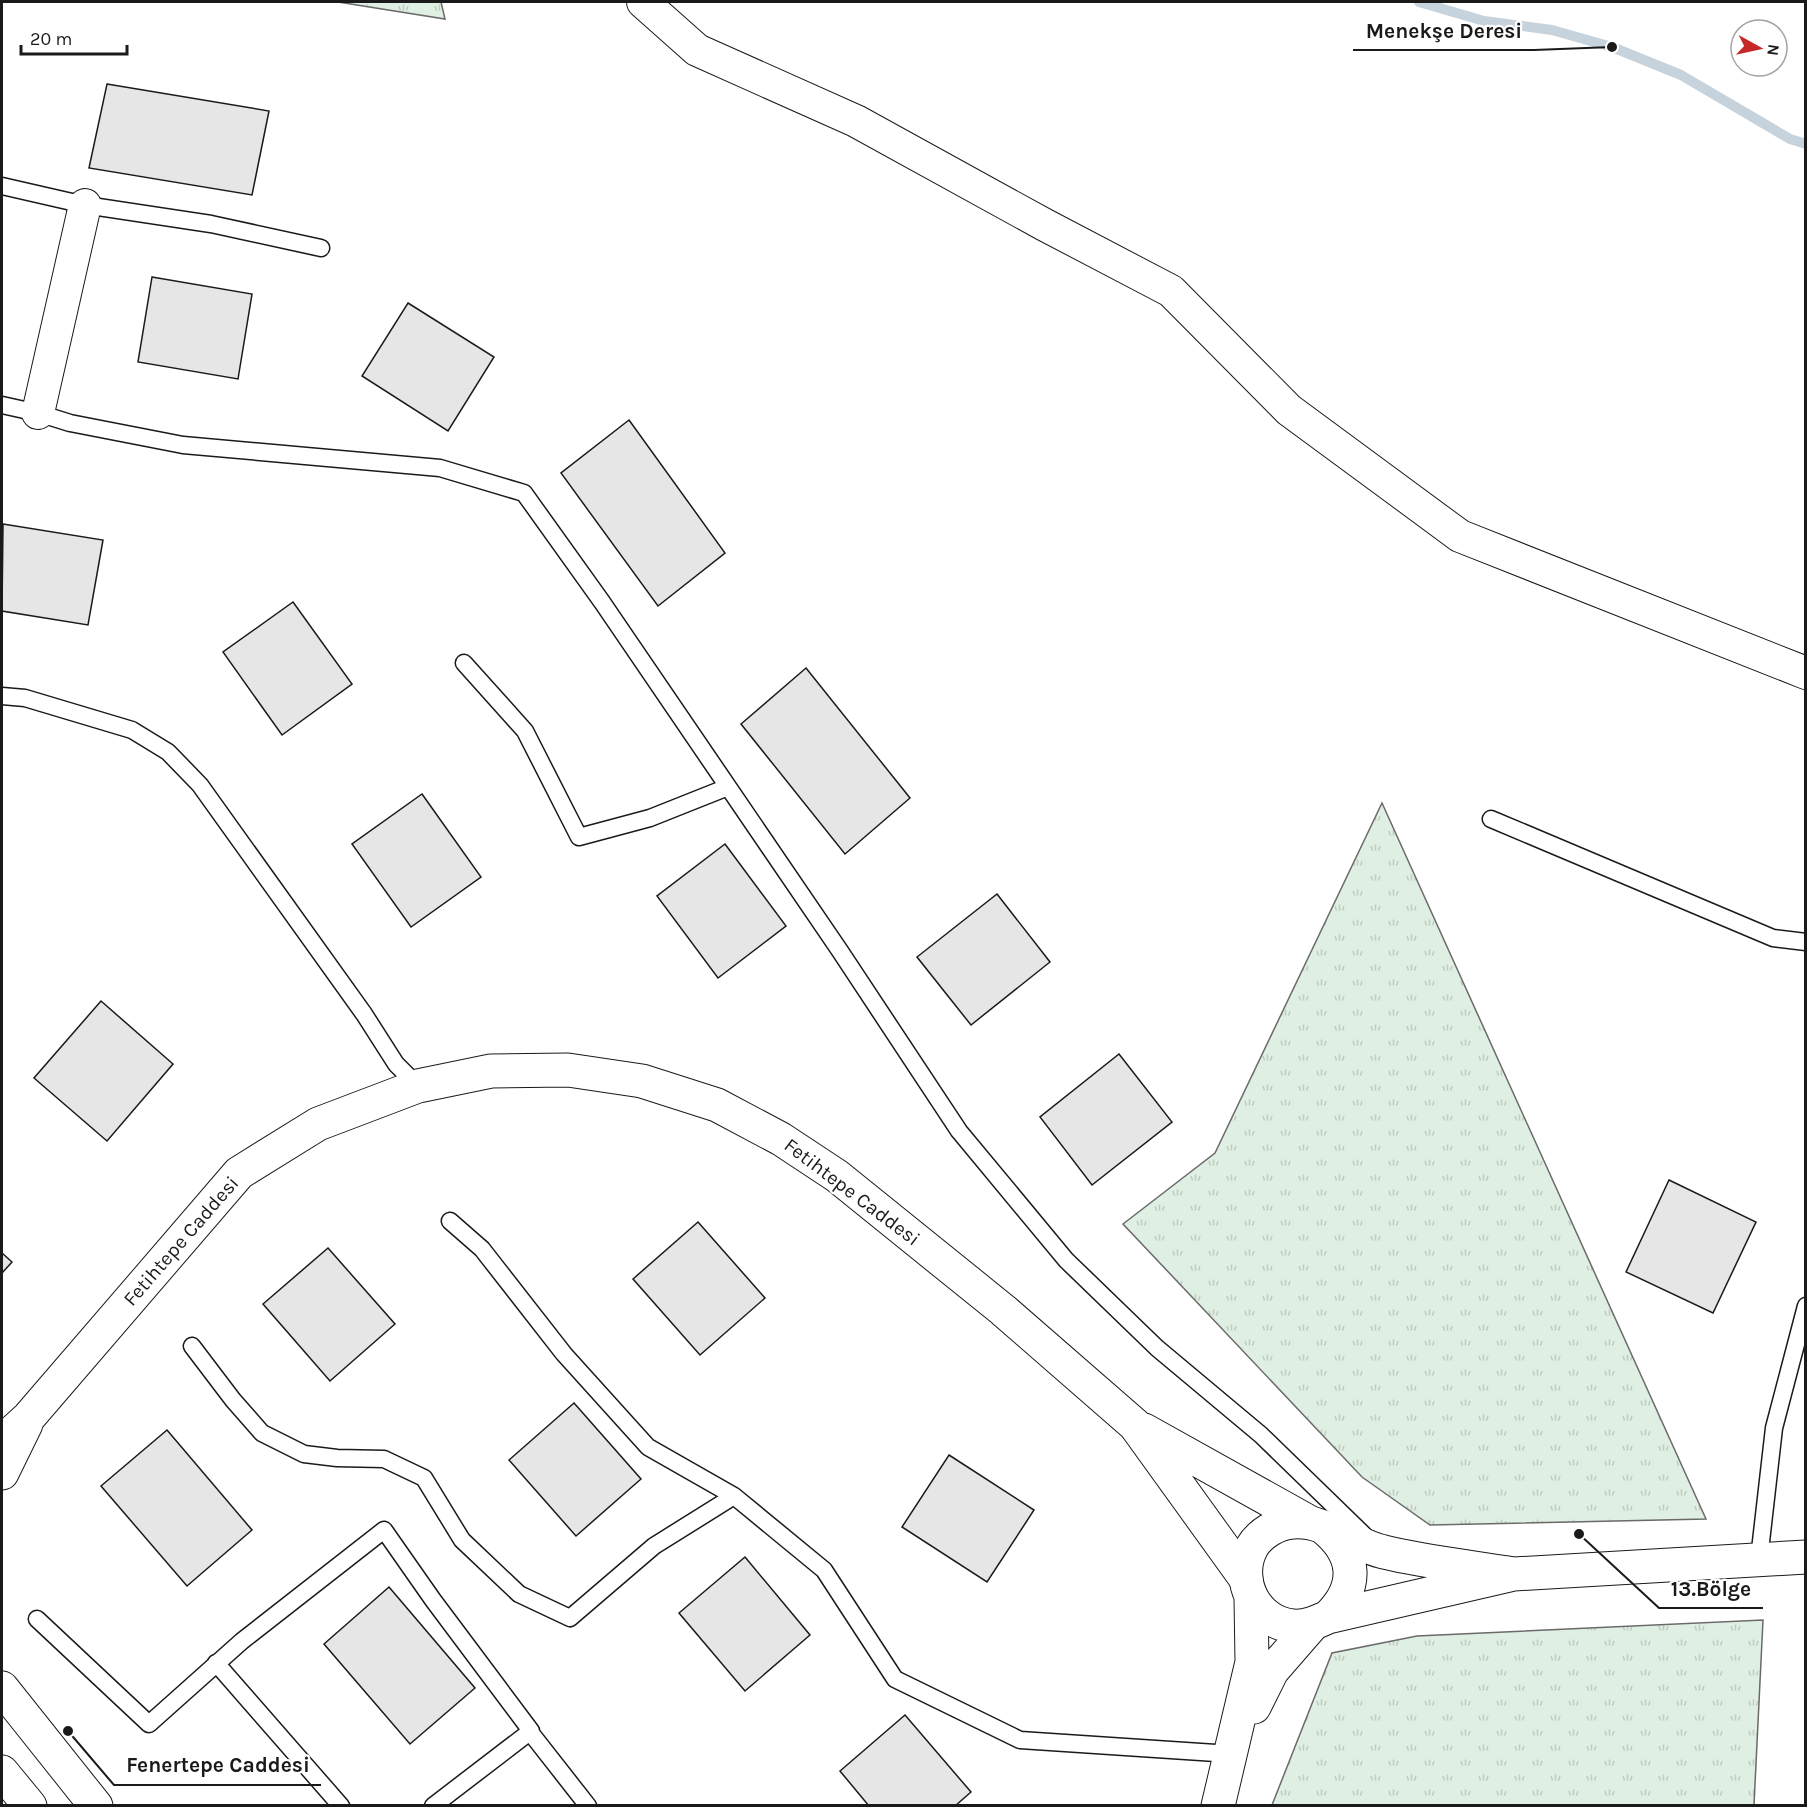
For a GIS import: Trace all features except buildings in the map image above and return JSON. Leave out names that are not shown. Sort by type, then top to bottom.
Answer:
[{"type":"street","points":[[643,2],[697,50],[856,121],[1171,291],[1289,410],[1460,536],[1806,673]]},
{"type":"street","points":[[38,413],[85,205]]},
{"type":"street","name":"Fetihtepe Caddesi","points":[[2,1442],[29,1417],[239,1173],[318,1124],[418,1086],[491,1071],[568,1070],[642,1081],[717,1105],[781,1139],[837,1176],[1003,1310],[1135,1425],[1249,1588]]},
{"type":"street","name":"Fetihtepe Caddesi","points":[[2,1473],[29,1417]]},
{"type":"street","points":[[1135,1425],[1316,1525],[1337,1539],[1347,1554],[1350,1571],[1348,1588],[1341,1605],[1320,1621],[1272,1671],[1231,1754]]},
{"type":"street","points":[[1218,1806],[1252,1662],[1247,1563],[1253,1547],[1263,1534],[1276,1526],[1293,1521],[1316,1525],[1382,1552],[1514,1574]]},
{"type":"street","points":[[1249,1588],[1261,1611],[1276,1622],[1294,1626],[1514,1574],[1806,1557]]},
{"type":"street","points":[[2,1688],[96,1806]]},
{"type":"street","points":[[2,1772],[30,1806]]},
{"type":"lane","points":[[2,186],[85,205],[211,224],[321,248]]},
{"type":"lane","points":[[2,405],[70,423],[183,445],[440,468],[524,493],[602,602],[840,951],[959,1131],[1066,1260],[1157,1348],[1261,1435],[1382,1552]]},
{"type":"lane","points":[[464,663],[525,731],[579,837],[650,818],[728,787]]},
{"type":"lane","points":[[2,696],[25,698],[132,730],[168,753],[200,785],[364,1014],[396,1064],[418,1086]]},
{"type":"lane","points":[[1491,819],[1773,938],[1806,942]]},
{"type":"lane","points":[[450,1221],[482,1249],[564,1354],[648,1447],[734,1496],[824,1570],[895,1679],[1020,1740],[1231,1754]]},
{"type":"lane","points":[[1759,1559],[1774,1428],[1806,1306]]},
{"type":"lane","points":[[192,1346],[232,1400],[262,1433],[304,1454],[337,1458],[384,1459],[424,1478],[462,1540],[470,1548],[519,1594],[570,1618],[654,1546],[734,1496]]},
{"type":"lane","points":[[37,1619],[149,1724],[242,1641],[384,1530],[530,1732],[588,1806]]},
{"type":"lane","points":[[216,1663],[341,1806]]},
{"type":"lane","points":[[433,1806],[530,1732]]},
{"type":"green space","points":[[338,2],[441,2],[445,19]]},
{"type":"green space","points":[[1382,803],[1706,1519],[1430,1525],[1362,1477],[1123,1224],[1215,1153]]},
{"type":"green space","points":[[1763,1620],[1754,1805],[1272,1805],[1332,1653],[1417,1636]]},
{"type":"waterway","points":[[1419,2],[1484,21],[1552,30],[1612,47],[1681,75],[1790,139],[1806,144]]},
{"type":"place","name":"Menekşe Deresi","points":[[1612,47]]},
{"type":"place","name":"13.Bölge","points":[[1579,1534]]},
{"type":"place","name":"Fenertepe Caddesi","points":[[68,1731]]}]
